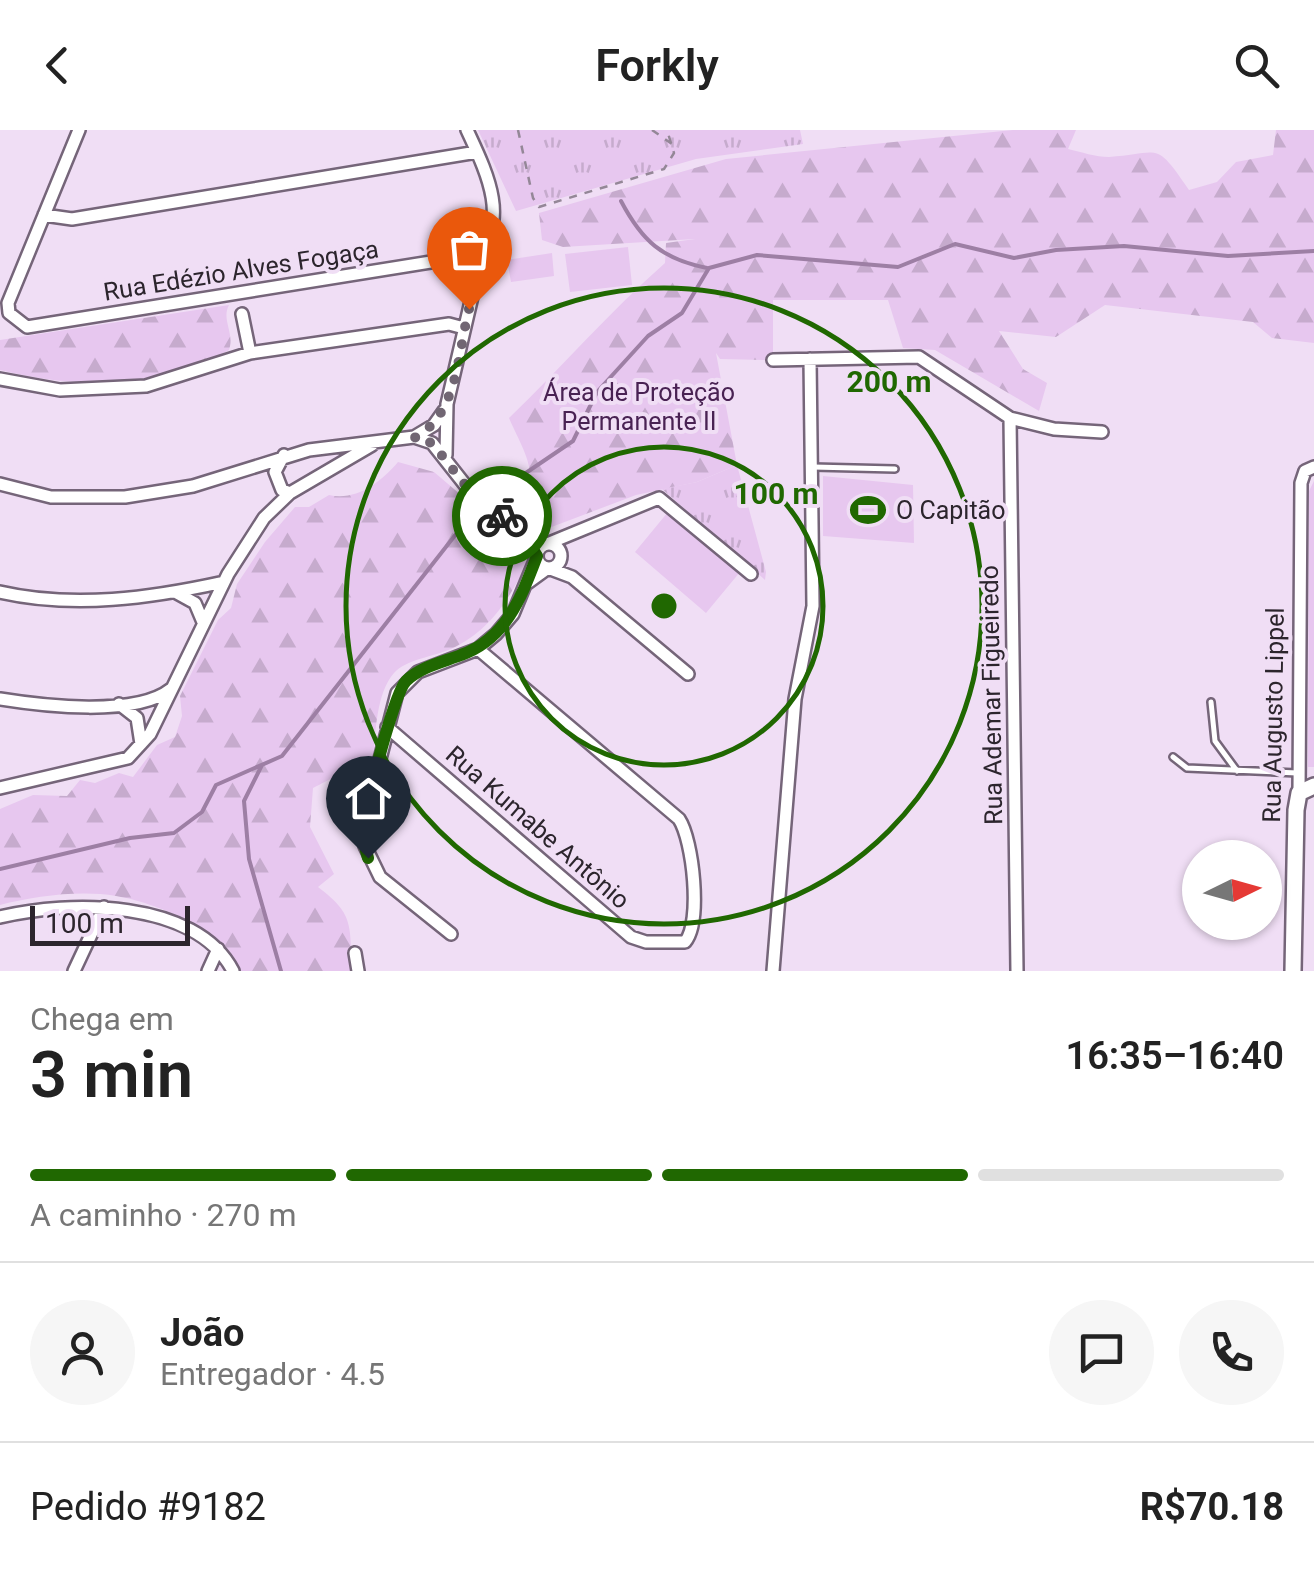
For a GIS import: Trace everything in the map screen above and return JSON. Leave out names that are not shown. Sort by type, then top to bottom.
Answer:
[{"type":"main road","name":"Rua Augusto Lippel","points":[[1294,971],[1306,789]]},
{"type":"street","points":[[0,277],[17,282],[79,130]]},
{"type":"street","points":[[44,215],[72,218],[476,152],[466,130]]},
{"type":"street","name":"Rua Edézio Alves Fogaça","points":[[17,282],[8,304],[10,313],[27,327],[474,255],[486,245],[494,197],[476,152]]},
{"type":"street","points":[[478,271],[438,440],[449,464],[466,486],[523,534],[548,568],[572,577],[688,674]]},
{"type":"street","points":[[242,314],[250,353]]},
{"type":"street","points":[[0,379],[60,390],[146,386],[192,375],[250,353],[449,324],[464,328]]},
{"type":"street","points":[[774,360],[919,358],[1010,418],[1054,429],[1102,432]]},
{"type":"street","points":[[773,971],[795,698],[814,606],[810,359]]},
{"type":"street","points":[[414,438],[434,425],[447,404]]},
{"type":"street","name":"Rua Ademar Figueiredo","points":[[1010,418],[1017,971]]},
{"type":"street","points":[[0,484],[51,496],[125,497],[192,486],[309,450],[414,438],[438,440]]},
{"type":"street","points":[[0,788],[115,764],[141,744],[243,546],[290,493],[375,443]]},
{"type":"street","points":[[309,450],[319,475]]},
{"type":"street","points":[[284,455],[274,472],[282,490],[290,493]]},
{"type":"street","name":"Rua Augusto Lippel","points":[[1306,789],[1298,773],[1301,483],[1305,471],[1314,467]]},
{"type":"street","points":[[451,934],[380,877],[368,858],[364,821],[397,693],[406,681],[478,649],[513,614],[537,556],[547,544],[659,498],[751,574]]},
{"type":"street","points":[[526,584],[557,565],[576,532]]},
{"type":"street","points":[[523,534],[560,554],[572,577]]},
{"type":"street","points":[[0,592],[62,601],[175,592],[224,582]]},
{"type":"street","points":[[175,592],[196,603],[204,622]]},
{"type":"street","name":"Rua Kumabe Antônio","points":[[387,727],[631,937],[646,942],[680,942],[689,938],[695,915],[686,834],[678,818],[478,649]]},
{"type":"street","points":[[0,700],[40,706],[118,704],[152,701],[171,688]]},
{"type":"street","points":[[118,704],[138,718],[141,744]]},
{"type":"street","name":"Rua Kumabe Antônio","points":[[381,760],[398,749],[415,751]]},
{"type":"street","points":[[74,971],[104,907]]},
{"type":"street","points":[[0,917],[46,908],[104,907],[147,913],[218,948],[233,971]]},
{"type":"street","points":[[208,971],[218,948]]},
{"type":"street","points":[[355,954],[358,971]]},
{"type":"lane","points":[[812,467],[895,469]]},
{"type":"lane","points":[[1211,702],[1215,741],[1237,771]]},
{"type":"lane","points":[[1173,757],[1187,768],[1298,773]]},
{"type":"path","points":[[518,130],[533,198],[539,207],[664,169],[673,160],[668,130]]},
{"type":"path","points":[[652,130],[673,144]]},
{"type":"green space","points":[[478,130],[800,130],[803,144],[696,159],[516,211]]},
{"type":"green space","name":"Área de Proteção Permanente II","points":[[1013,130],[1076,130],[1068,149],[1099,156],[1156,153],[1169,163],[1189,190],[1217,182],[1236,162],[1273,155],[1276,130],[1314,130],[1314,343],[1272,338],[1253,322],[1105,305],[1056,337],[999,331],[1023,369],[1047,383],[1039,411],[935,350],[903,348],[888,300],[773,300],[773,352],[766,360],[720,359],[716,353],[737,465],[697,482],[636,495],[541,531],[526,503],[530,470],[509,418],[665,263],[666,243],[695,239],[563,247],[542,240],[539,213],[726,159]]},
{"type":"green space","points":[[628,247],[632,285],[570,292],[565,254]]},
{"type":"green space","points":[[552,253],[554,276],[511,282],[507,260]]},
{"type":"green space","points":[[229,305],[229,350],[175,373],[87,383],[0,370],[0,340]]},
{"type":"green space","points":[[398,462],[434,472],[521,546],[527,564],[505,602],[477,633],[451,649],[394,673],[380,702],[373,757],[313,788],[310,827],[334,874],[318,887],[345,915],[353,971],[238,971],[220,943],[205,931],[168,912],[116,896],[58,895],[0,905],[0,809],[33,795],[67,796],[80,780],[95,783],[119,773],[133,777],[157,745],[175,737],[182,716],[180,696],[218,620],[231,608],[237,584],[265,542],[295,507],[309,507],[329,495],[358,493]]},
{"type":"green space","points":[[737,465],[765,580],[662,489],[697,482]]},
{"type":"green space","name":"O Capitão","points":[[823,476],[913,485],[914,543],[823,536]]},
{"type":"green space","points":[[1314,481],[1314,767],[1308,767],[1309,491]]},
{"type":"green space","points":[[668,512],[740,572],[706,613],[635,552]]},
{"type":"waterway","points":[[621,201],[655,246],[678,259],[707,268]]},
{"type":"waterway","points":[[514,481],[573,441],[597,392],[648,336],[682,313],[709,268],[757,255],[898,267],[955,244],[1014,258],[1056,250],[1124,246],[1228,256],[1314,251]]},
{"type":"waterway","points":[[0,869],[130,838],[174,833],[202,812],[216,785],[282,756],[460,529]]},
{"type":"waterway","points":[[262,765],[244,801],[249,859],[281,971]]},
{"type":"way so far","points":[[469,309],[447,404],[434,425],[414,438],[432,443],[466,486],[502,516]]},
{"type":"place","name":"O Capitão","points":[[868,510]]},
{"type":"route","points":[[368,858],[364,821],[397,693],[418,672],[478,649],[496,634],[513,614],[537,556],[523,534],[502,516]]}]
